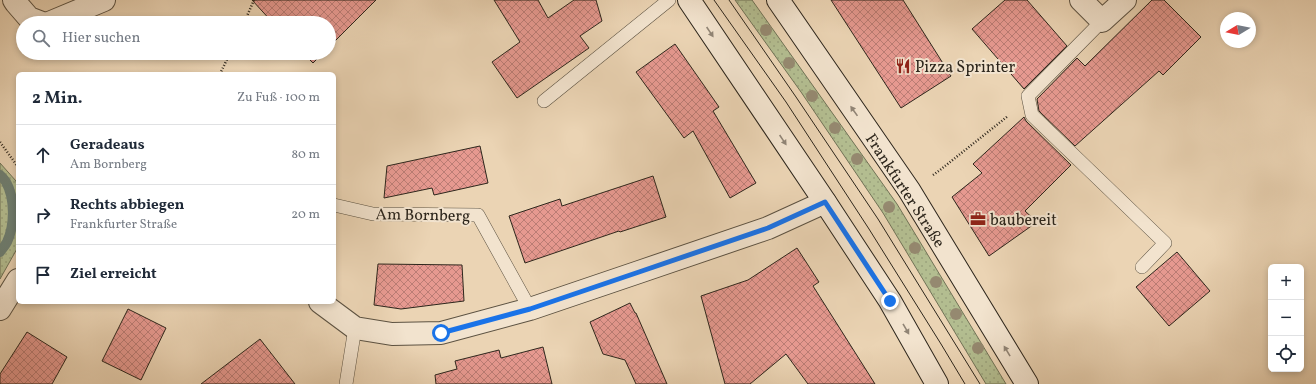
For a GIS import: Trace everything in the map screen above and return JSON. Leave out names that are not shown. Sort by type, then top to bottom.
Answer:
[{"type":"main road","points":[[14,0],[27,16]]},
{"type":"main road","points":[[66,16],[104,0]]},
{"type":"main road","points":[[688,0],[890,301],[938,384]]},
{"type":"main road","name":"Frankfurter Straße","points":[[778,0],[909,190],[1027,384]]},
{"type":"main road","points":[[1081,0],[1102,21],[1125,0]]},
{"type":"main road","points":[[323,304],[355,328],[392,334],[441,333],[530,309],[768,228],[825,202]]},
{"type":"main road","points":[[0,309],[16,283]]},
{"type":"lane","points":[[544,101],[669,0]]},
{"type":"lane","points":[[1102,21],[1028,96],[1032,115],[1164,243],[1142,267]]},
{"type":"lane","name":"Am Bornberg","points":[[336,205],[373,214],[478,215],[530,309]]},
{"type":"lane","points":[[346,384],[355,328]]},
{"type":"path","points":[[247,16],[254,0]]},
{"type":"path","points":[[221,72],[227,60]]},
{"type":"path","points":[[940,170],[1007,117]]},
{"type":"path","points":[[0,142],[16,163]]},
{"type":"green space","points":[[735,0],[752,0],[897,204],[1006,384],[986,384],[883,213],[801,92]]},
{"type":"green space","points":[[0,163],[16,181],[16,251],[0,279]]},
{"type":"building","points":[[252,0],[376,0],[336,40],[336,16],[267,16]]},
{"type":"building","points":[[494,0],[538,0],[548,18],[574,0],[596,0],[602,21],[580,36],[589,48],[517,98],[492,62],[520,42]]},
{"type":"building","points":[[831,0],[903,0],[951,76],[901,108]]},
{"type":"building","points":[[1005,0],[1027,0],[1067,46],[1024,89],[972,29]]},
{"type":"building","points":[[1152,0],[1164,0],[1201,37],[1163,75],[1159,71],[1075,146],[1039,111],[1037,99],[1077,58],[1085,66]]},
{"type":"building","points":[[675,44],[719,107],[713,111],[756,183],[730,198],[693,131],[684,138],[636,72]]},
{"type":"building","points":[[1024,117],[1026,121],[1071,165],[1025,211],[1037,222],[989,256],[952,197],[982,173],[973,164]]},
{"type":"building","points":[[480,146],[488,183],[434,195],[432,188],[384,198],[387,166]]},
{"type":"building","points":[[653,176],[666,217],[620,232],[619,231],[525,263],[509,216],[560,199],[562,206]]},
{"type":"building","points":[[797,248],[819,282],[813,286],[875,384],[808,384],[786,354],[750,384],[725,384],[701,296],[748,280]]},
{"type":"building","points":[[1177,252],[1210,291],[1169,326],[1136,287]]},
{"type":"building","points":[[378,264],[462,265],[464,301],[401,309],[374,305]]},
{"type":"building","points":[[630,303],[636,313],[667,384],[636,384],[625,360],[603,354],[590,322]]},
{"type":"building","points":[[128,309],[166,328],[141,380],[102,361]]},
{"type":"building","points":[[27,332],[67,357],[52,384],[0,384],[0,374]]},
{"type":"building","points":[[260,339],[295,384],[201,384]]},
{"type":"building","points":[[543,347],[552,384],[436,384],[435,375],[457,369],[455,361],[499,350],[501,358]]},
{"type":"waterway","points":[[0,175],[6,181],[9,188],[13,212],[10,235],[0,252]]},
{"type":"tram line","points":[[714,0],[786,102],[869,229],[965,384]]},
{"type":"tram line","points":[[729,0],[878,219],[980,384]]},
{"type":"place","name":"Pizza Sprinter","points":[[903,66]]},
{"type":"place","name":"baubereit","points":[[978,219]]},
{"type":"route","points":[[441,333],[530,309],[768,228],[825,202],[890,301]]}]
